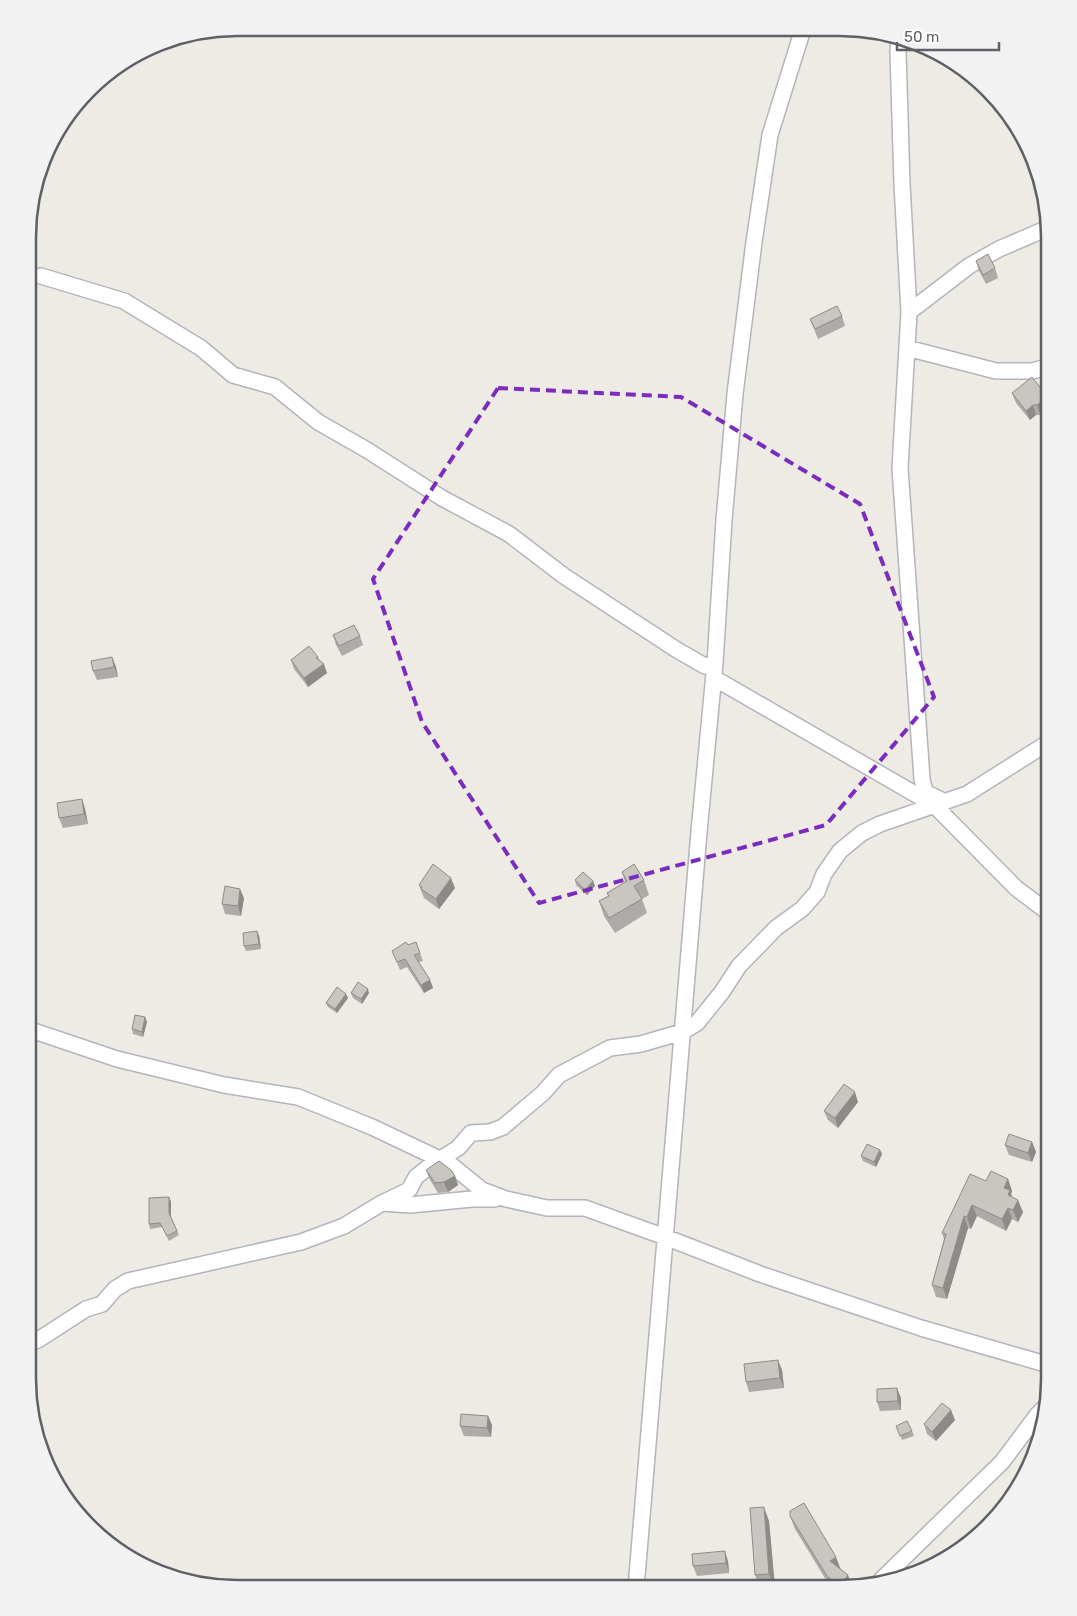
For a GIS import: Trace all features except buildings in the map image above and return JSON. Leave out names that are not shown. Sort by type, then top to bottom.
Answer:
[{"type":"street","points":[[637,1580],[682,1032],[715,670],[724,520],[735,394],[754,242],[770,135],[801,36]]},
{"type":"street","points":[[898,45],[902,175],[909,312],[900,468],[922,779],[925,792],[939,803],[1016,888],[1041,907]]},
{"type":"street","points":[[909,312],[969,266],[999,249],[1041,231]]},
{"type":"street","points":[[41,276],[124,301],[201,348],[232,375],[275,387],[318,422],[367,450],[442,498],[509,534],[564,576],[677,650],[715,670],[939,803]]},
{"type":"street","points":[[907,348],[996,371],[1033,371],[1041,369]]},
{"type":"street","points":[[36,1341],[86,1309],[102,1304],[115,1289],[128,1281],[300,1242],[344,1226],[382,1203],[409,1190],[416,1177],[458,1148],[471,1133],[490,1132],[503,1127],[543,1093],[558,1075],[610,1048],[641,1044],[682,1032],[696,1023],[722,992],[740,966],[776,928],[802,909],[817,892],[824,874],[840,851],[862,833],[880,824],[967,794],[1041,747]]},
{"type":"street","points":[[36,1032],[117,1059],[224,1084],[298,1097],[372,1127],[450,1164],[482,1190],[506,1199],[547,1208],[585,1208],[760,1274],[920,1328],[1041,1363]]},
{"type":"street","points":[[382,1203],[410,1205],[472,1199],[506,1199]]},
{"type":"street","points":[[887,1574],[1002,1462],[1038,1415]]},
{"type":"highlighted area","points":[[498,388],[681,397],[860,504],[934,697],[826,825],[539,903],[422,722],[373,579]]}]
